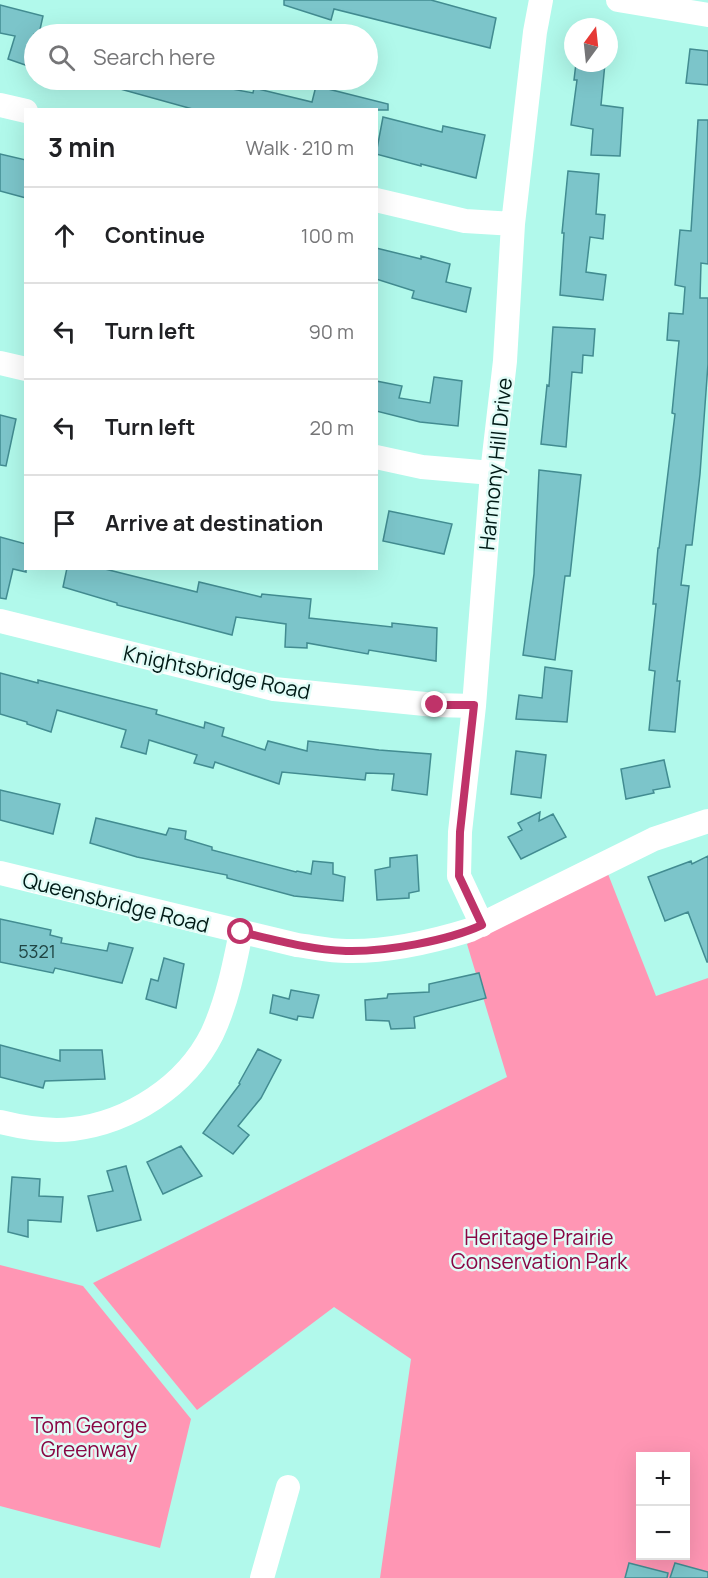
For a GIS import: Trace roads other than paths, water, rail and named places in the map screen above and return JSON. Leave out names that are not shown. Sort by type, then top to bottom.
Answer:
[{"type":"street","name":"Harmony Hill Drive","points":[[482,925],[459,876],[460,832],[474,705],[492,473],[505,361],[513,224],[531,64],[541,0]]},
{"type":"street","points":[[618,0],[708,15]]},
{"type":"street","points":[[0,105],[24,111]]},
{"type":"street","points":[[378,200],[465,221],[513,224]]},
{"type":"street","points":[[0,363],[24,369]]},
{"type":"street","points":[[378,457],[422,467],[492,473]]},
{"type":"street","name":"Knightsbridge Road","points":[[0,621],[274,689],[435,705],[474,705]]},
{"type":"street","name":"Queensbridge Road","points":[[0,873],[297,945],[347,951],[391,948],[439,939],[470,930],[654,839],[708,821]]},
{"type":"street","points":[[0,1122],[25,1128],[73,1129],[125,1115],[175,1084],[211,1036],[231,981],[241,932]]},
{"type":"street","points":[[262,1578],[288,1487]]},
{"type":"park label","name":"Heritage Prairie Conservation Park","points":[[539,1249]]},
{"type":"park label","name":"Tom George Greenway","points":[[89,1437]]}]
